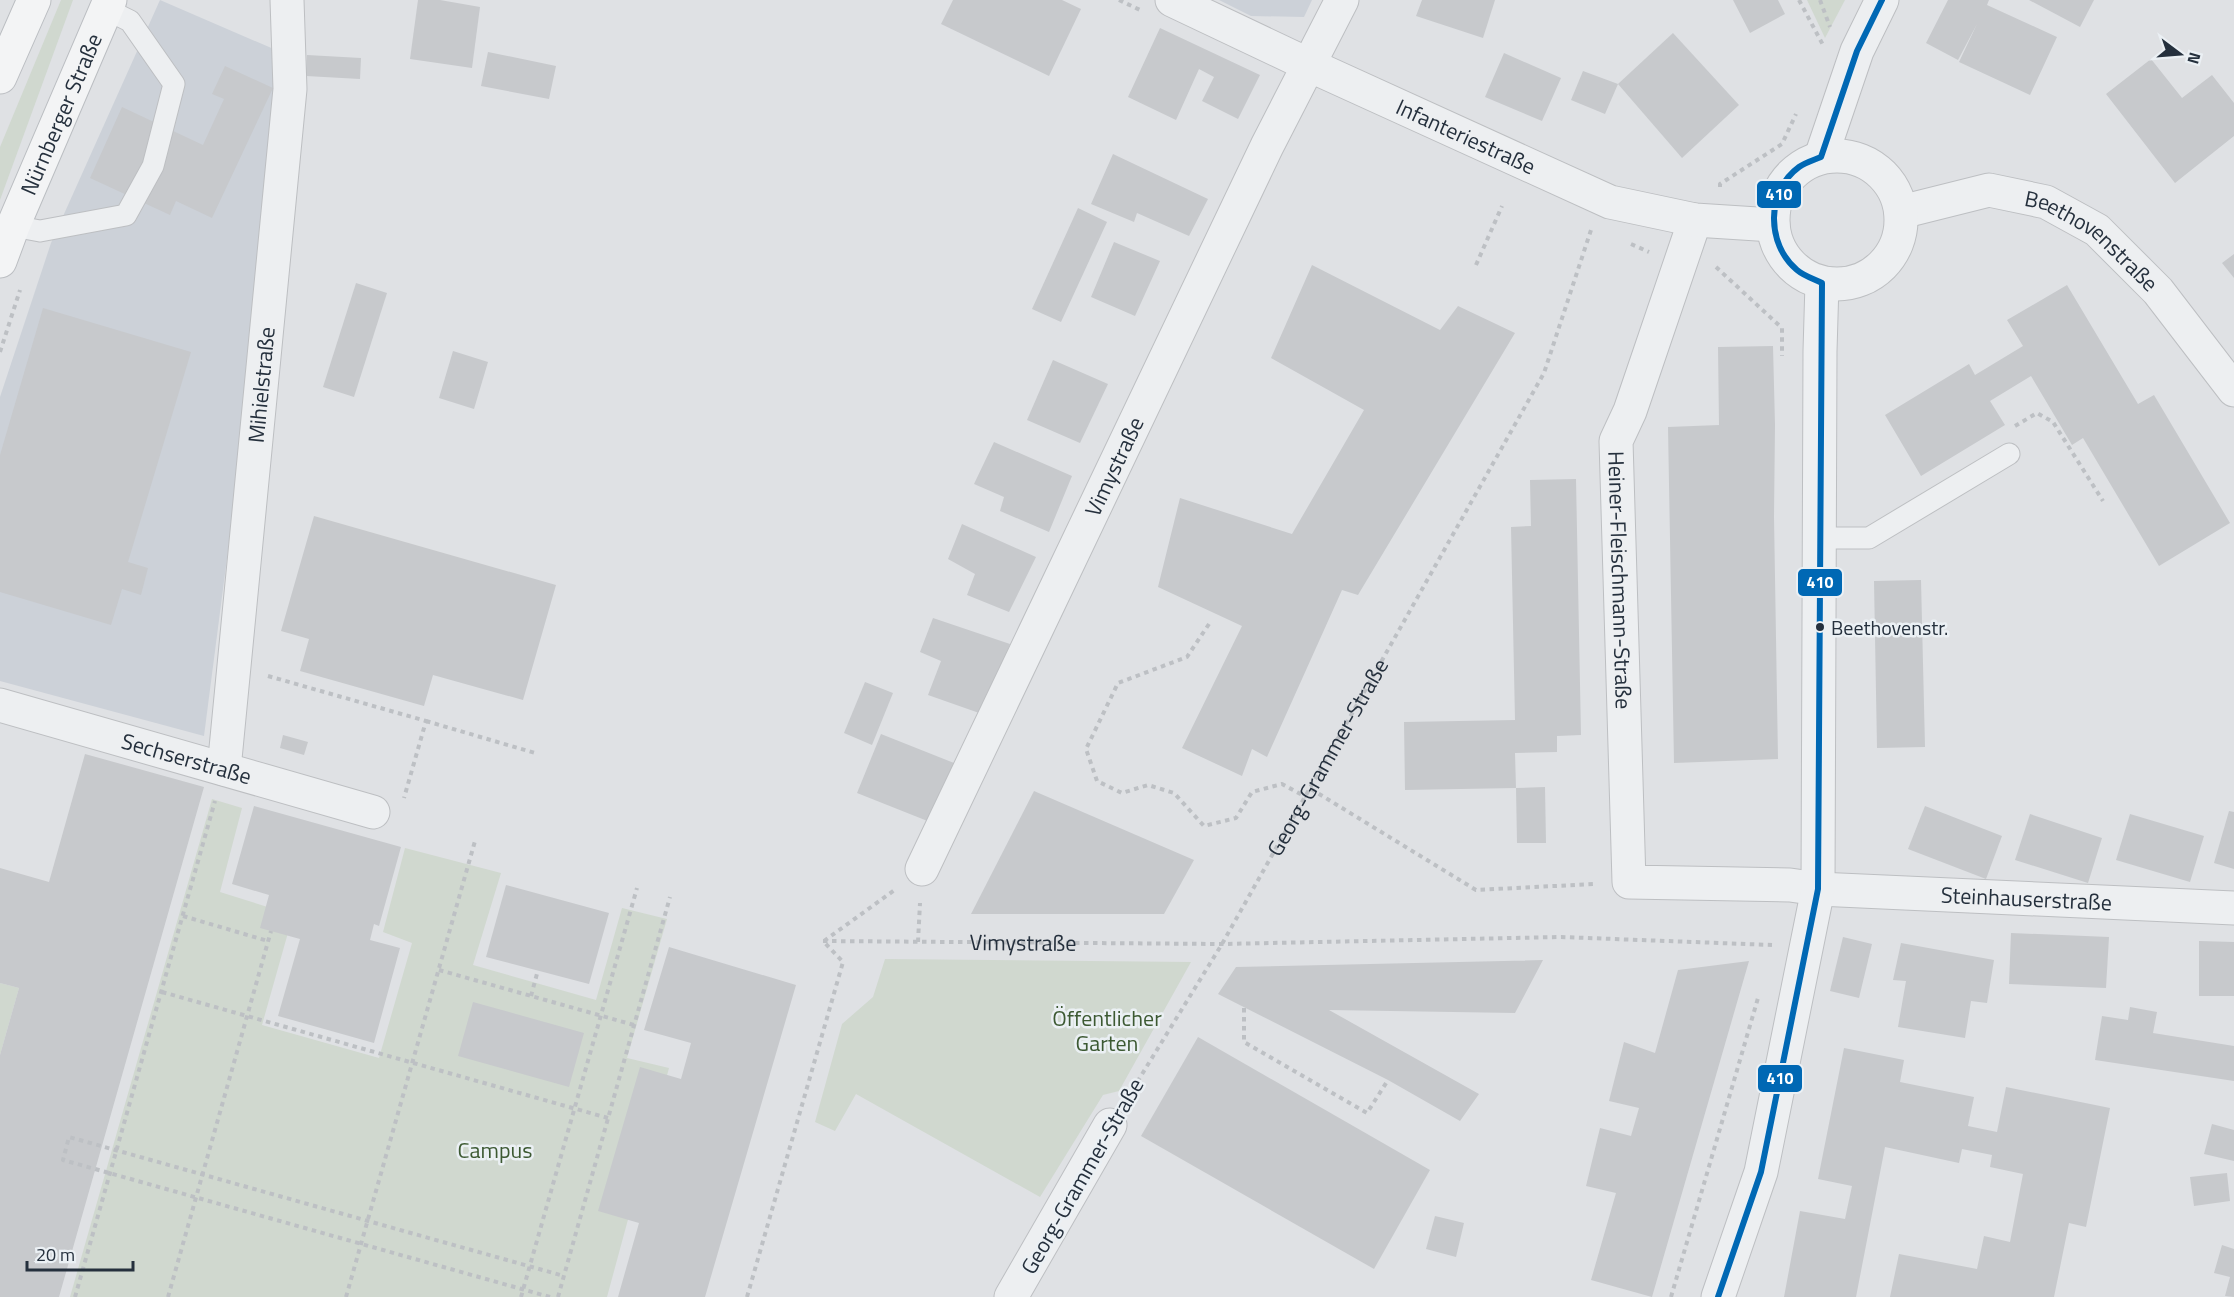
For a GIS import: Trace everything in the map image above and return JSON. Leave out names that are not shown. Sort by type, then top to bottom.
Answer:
[{"type":"main road","points":[[0,77],[34,0]]},
{"type":"main road","name":"Nürnberger Straße","points":[[0,261],[108,4]]},
{"type":"street","name":"Mihielstraße","points":[[224,770],[290,89],[287,0]]},
{"type":"street","name":"Infanteriestraße","points":[[1172,0],[1610,202],[1702,221],[1773,225]]},
{"type":"street","name":"Vimystraße","points":[[922,870],[1267,146],[1342,0]]},
{"type":"street","points":[[1821,157],[1857,51],[1882,0]]},
{"type":"street","points":[[1842,155],[1864,161],[1882,173],[1896,191],[1901,212],[1899,239],[1886,262],[1865,278],[1840,284],[1822,283],[1798,271],[1785,258],[1776,243],[1773,225],[1775,202],[1784,183],[1800,166],[1821,157],[1842,155]]},
{"type":"street","name":"Beethovenstraße","points":[[1901,212],[1989,190],[2046,202],[2097,230],[2158,291],[2234,390]]},
{"type":"street","name":"Heiner-Fleischmann-Straße","points":[[1629,882],[1616,441],[1630,411],[1702,221]]},
{"type":"street","points":[[1718,1297],[1761,1172],[1818,889],[1822,283]]},
{"type":"street","name":"Sechserstraße","points":[[0,705],[224,770],[387,810]]},
{"type":"street","points":[[1629,882],[1790,885],[1818,889]]},
{"type":"street","name":"Steinhauserstraße","points":[[1818,889],[2234,909]]},
{"type":"street","name":"Georg-Grammer-Straße","points":[[1011,1297],[1110,1125]]},
{"type":"lane","points":[[13,226],[40,231],[126,215],[153,166],[174,84],[130,21],[108,4]]},
{"type":"lane","points":[[1819,538],[1869,538],[2009,454]]},
{"type":"path","points":[[1799,0],[1826,51]]},
{"type":"path","points":[[1796,113],[1782,144],[1720,184],[1702,221],[1716,268],[1782,328],[1820,335]]},
{"type":"path","name":"Georg-Grammer-Straße","points":[[1110,1125],[1222,944],[1544,374],[1591,228],[1610,202]]},
{"type":"path","points":[[1476,265],[1502,206]]},
{"type":"path","points":[[1782,328],[1782,365]]},
{"type":"path","points":[[2006,431],[2037,413],[2053,423],[2103,501]]},
{"type":"path","points":[[1209,624],[1187,657],[1118,683],[1086,749],[1097,781],[1122,793],[1148,785],[1174,793],[1204,826],[1236,818],[1252,792],[1282,784],[1306,797]]},
{"type":"path","points":[[263,674],[536,753]]},
{"type":"path","points":[[387,810],[426,721]]},
{"type":"path","points":[[75,1297],[224,770]]},
{"type":"path","points":[[1311,789],[1476,890],[1629,882]]},
{"type":"path","points":[[346,1297],[475,841]]},
{"type":"path","points":[[747,1297],[843,962],[823,941],[922,870]]},
{"type":"path","points":[[521,1297],[637,888]]},
{"type":"path","points":[[558,1297],[670,897]]},
{"type":"path","points":[[183,916],[268,941]]},
{"type":"path","points":[[168,1297],[271,931]]},
{"type":"path","points":[[1770,957],[1776,935]]},
{"type":"path","points":[[1222,944],[1560,938],[1773,945]]},
{"type":"path","name":"Vimystraße","points":[[823,941],[1222,944]]},
{"type":"path","points":[[439,970],[634,1025]]},
{"type":"path","points":[[531,996],[538,970]]},
{"type":"path","points":[[1671,1297],[1760,991]]},
{"type":"path","points":[[162,992],[609,1118]]},
{"type":"path","points":[[1244,1008],[1244,1042],[1367,1113],[1388,1080]]},
{"type":"path","points":[[549,1297],[63,1160],[69,1137],[564,1276]]},
{"type":"shaded area","points":[[160,0],[276,50],[270,161],[246,411],[204,736],[0,681],[0,397],[51,243]]},
{"type":"shaded area","points":[[1219,0],[1312,0],[1304,17],[1251,16]]},
{"type":"green space","points":[[61,0],[73,0],[0,200],[0,147]]},
{"type":"green space","points":[[1807,0],[1845,0],[1825,38]]},
{"type":"green space","name":"Campus","points":[[212,799],[242,808],[220,892],[293,915],[262,1025],[379,1058],[412,943],[383,932],[405,848],[501,873],[473,965],[596,1000],[622,908],[667,919],[627,1058],[669,1068],[607,1297],[70,1297]]},
{"type":"green space","name":"Öffentlicher Garten","points":[[885,959],[1191,962],[1119,1091],[1103,1095],[1040,1197],[856,1094],[835,1131],[815,1122],[842,1024],[873,997]]},
{"type":"green space","points":[[0,983],[19,988],[0,1055]]},
{"type":"building","points":[[418,0],[440,0],[480,7],[472,68],[410,59]]},
{"type":"building","points":[[953,0],[1062,0],[1081,9],[1049,76],[941,24]]},
{"type":"building","points":[[1422,0],[1495,0],[1483,38],[1416,16]]},
{"type":"building","points":[[1733,0],[1778,0],[1785,14],[1750,33]]},
{"type":"building","points":[[1948,0],[1989,0],[1987,5],[2057,37],[2030,95],[1959,62],[1977,24],[1958,60],[1926,43]]},
{"type":"building","points":[[2029,0],[2094,0],[2080,27]]},
{"type":"building","points":[[1160,28],[1260,75],[1238,119],[1202,101],[1214,77],[1199,69],[1176,120],[1128,97]]},
{"type":"building","points":[[1673,33],[1739,105],[1682,158],[1618,84]]},
{"type":"building","points":[[488,52],[556,66],[549,99],[481,86]]},
{"type":"building","points":[[1504,53],[1561,78],[1542,121],[1485,97]]},
{"type":"building","points":[[307,55],[361,58],[360,79],[306,76]]},
{"type":"building","points":[[2151,59],[2182,98],[2212,75],[2234,103],[2234,136],[2175,183],[2106,94]]},
{"type":"building","points":[[225,66],[273,88],[212,218],[176,201],[170,215],[90,178],[122,107],[203,145],[224,99],[212,94]]},
{"type":"building","points":[[1583,71],[1618,84],[1605,114],[1571,100]]},
{"type":"building","points":[[1113,154],[1208,199],[1189,236],[1137,213],[1134,222],[1091,204]]},
{"type":"building","points":[[1078,208],[1107,222],[1061,322],[1032,309]]},
{"type":"building","points":[[1114,242],[1160,261],[1135,316],[1091,297]]},
{"type":"building","points":[[2234,254],[2234,278],[2222,263]]},
{"type":"building","points":[[1312,265],[1440,330],[1458,306],[1515,333],[1358,595],[1342,590],[1267,757],[1252,749],[1242,776],[1182,748],[1242,626],[1158,587],[1180,498],[1292,534],[1364,410],[1271,358]]},
{"type":"building","points":[[356,283],[387,293],[354,397],[323,387]]},
{"type":"building","points":[[2067,285],[2138,404],[2154,395],[2230,523],[2159,566],[2083,438],[2072,445],[2031,376],[1990,401],[2005,425],[1921,476],[1885,415],[1969,364],[1975,375],[2023,346],[2007,320]]},
{"type":"building","points":[[43,308],[191,352],[128,562],[148,568],[141,595],[122,589],[111,625],[0,592],[0,455]]},
{"type":"building","points":[[1773,346],[1778,759],[1674,763],[1668,427],[1719,425],[1718,347]]},
{"type":"building","points":[[453,351],[488,362],[474,409],[439,398]]},
{"type":"building","points":[[1053,360],[1108,384],[1080,443],[1027,420]]},
{"type":"building","points":[[994,442],[1072,476],[1049,532],[1000,511],[1004,497],[974,484]]},
{"type":"building","points":[[1576,479],[1581,735],[1557,736],[1557,752],[1515,753],[1516,788],[1405,790],[1404,722],[1515,720],[1511,527],[1531,526],[1530,480]]},
{"type":"building","points":[[314,516],[556,585],[523,700],[433,675],[424,706],[300,671],[309,639],[281,631]]},
{"type":"building","points":[[962,524],[1036,557],[1009,612],[967,595],[975,574],[948,559]]},
{"type":"building","points":[[1921,580],[1925,747],[1877,748],[1874,581]]},
{"type":"building","points":[[933,618],[1010,644],[982,714],[928,695],[941,661],[920,652]]},
{"type":"building","points":[[865,682],[893,693],[872,745],[844,733]]},
{"type":"building","points":[[881,734],[954,763],[930,822],[857,793]]},
{"type":"building","points":[[283,735],[308,742],[304,755],[280,748]]},
{"type":"building","points":[[85,754],[204,787],[59,1297],[0,1297],[0,1055],[19,988],[0,983],[0,868],[49,882]]},
{"type":"building","points":[[1545,787],[1546,843],[1517,843],[1516,788]]},
{"type":"building","points":[[1034,791],[1194,860],[1164,914],[971,914]]},
{"type":"building","points":[[254,806],[401,847],[379,926],[374,924],[370,940],[400,948],[374,1043],[278,1016],[300,939],[260,928],[269,895],[232,884]]},
{"type":"building","points":[[1925,806],[2002,836],[1986,879],[1908,849]]},
{"type":"building","points":[[2229,811],[2234,812],[2234,869],[2214,863]]},
{"type":"building","points":[[2030,814],[2102,838],[2088,883],[2015,860]]},
{"type":"building","points":[[2130,814],[2204,836],[2190,882],[2116,860]]},
{"type":"building","points":[[506,885],[609,913],[589,984],[486,957]]},
{"type":"building","points":[[2011,933],[2109,937],[2106,988],[2009,984]]},
{"type":"building","points":[[1843,937],[1872,944],[1859,998],[1830,991]]},
{"type":"building","points":[[2199,941],[2234,942],[2234,996],[2199,996]]},
{"type":"building","points":[[1901,943],[1994,960],[1987,1003],[1971,1001],[1965,1038],[1898,1027],[1906,981],[1893,980]]},
{"type":"building","points":[[669,947],[796,985],[705,1297],[618,1297],[639,1223],[598,1211],[640,1067],[681,1079],[691,1043],[644,1030]]},
{"type":"building","points":[[1543,960],[1515,1013],[1329,1010],[1479,1094],[1460,1121],[1388,1080],[1218,994],[1236,967]]},
{"type":"building","points":[[1749,961],[1652,1297],[1591,1280],[1616,1193],[1586,1186],[1600,1128],[1631,1136],[1639,1108],[1609,1101],[1624,1042],[1655,1053],[1678,970]]},
{"type":"building","points":[[473,1002],[584,1033],[569,1087],[458,1056]]},
{"type":"building","points":[[2130,1007],[2157,1012],[2153,1033],[2234,1046],[2234,1081],[2095,1060],[2102,1016],[2128,1020]]},
{"type":"building","points":[[1198,1037],[1430,1170],[1374,1269],[1141,1136]]},
{"type":"building","points":[[1844,1048],[1904,1060],[1900,1082],[1974,1097],[1968,1126],[1997,1132],[2006,1087],[2110,1108],[2086,1227],[2069,1223],[2054,1297],[1890,1297],[1899,1254],[1977,1269],[1984,1236],[2010,1242],[2023,1174],[1990,1167],[1992,1155],[1962,1149],[1959,1163],[1885,1147],[1856,1297],[1784,1297],[1800,1211],[1845,1219],[1852,1186],[1818,1179]]},
{"type":"building","points":[[2212,1124],[2234,1130],[2234,1161],[2204,1154]]},
{"type":"building","points":[[2227,1173],[2230,1201],[2194,1206],[2190,1177]]},
{"type":"building","points":[[1435,1216],[1464,1223],[1456,1257],[1426,1249]]},
{"type":"building","points":[[2222,1245],[2234,1249],[2234,1297],[2225,1296],[2230,1277],[2214,1273]]},
{"type":"transit line","name":"410","points":[[1718,1297],[1761,1172],[1818,889],[1822,283],[1797,270],[1787,259],[1775,232],[1774,218],[1780,190],[1788,177],[1802,165],[1821,157],[1857,51],[1882,0]]},
{"type":"place","name":"Beethovenstr.","points":[[1820,627]]}]
